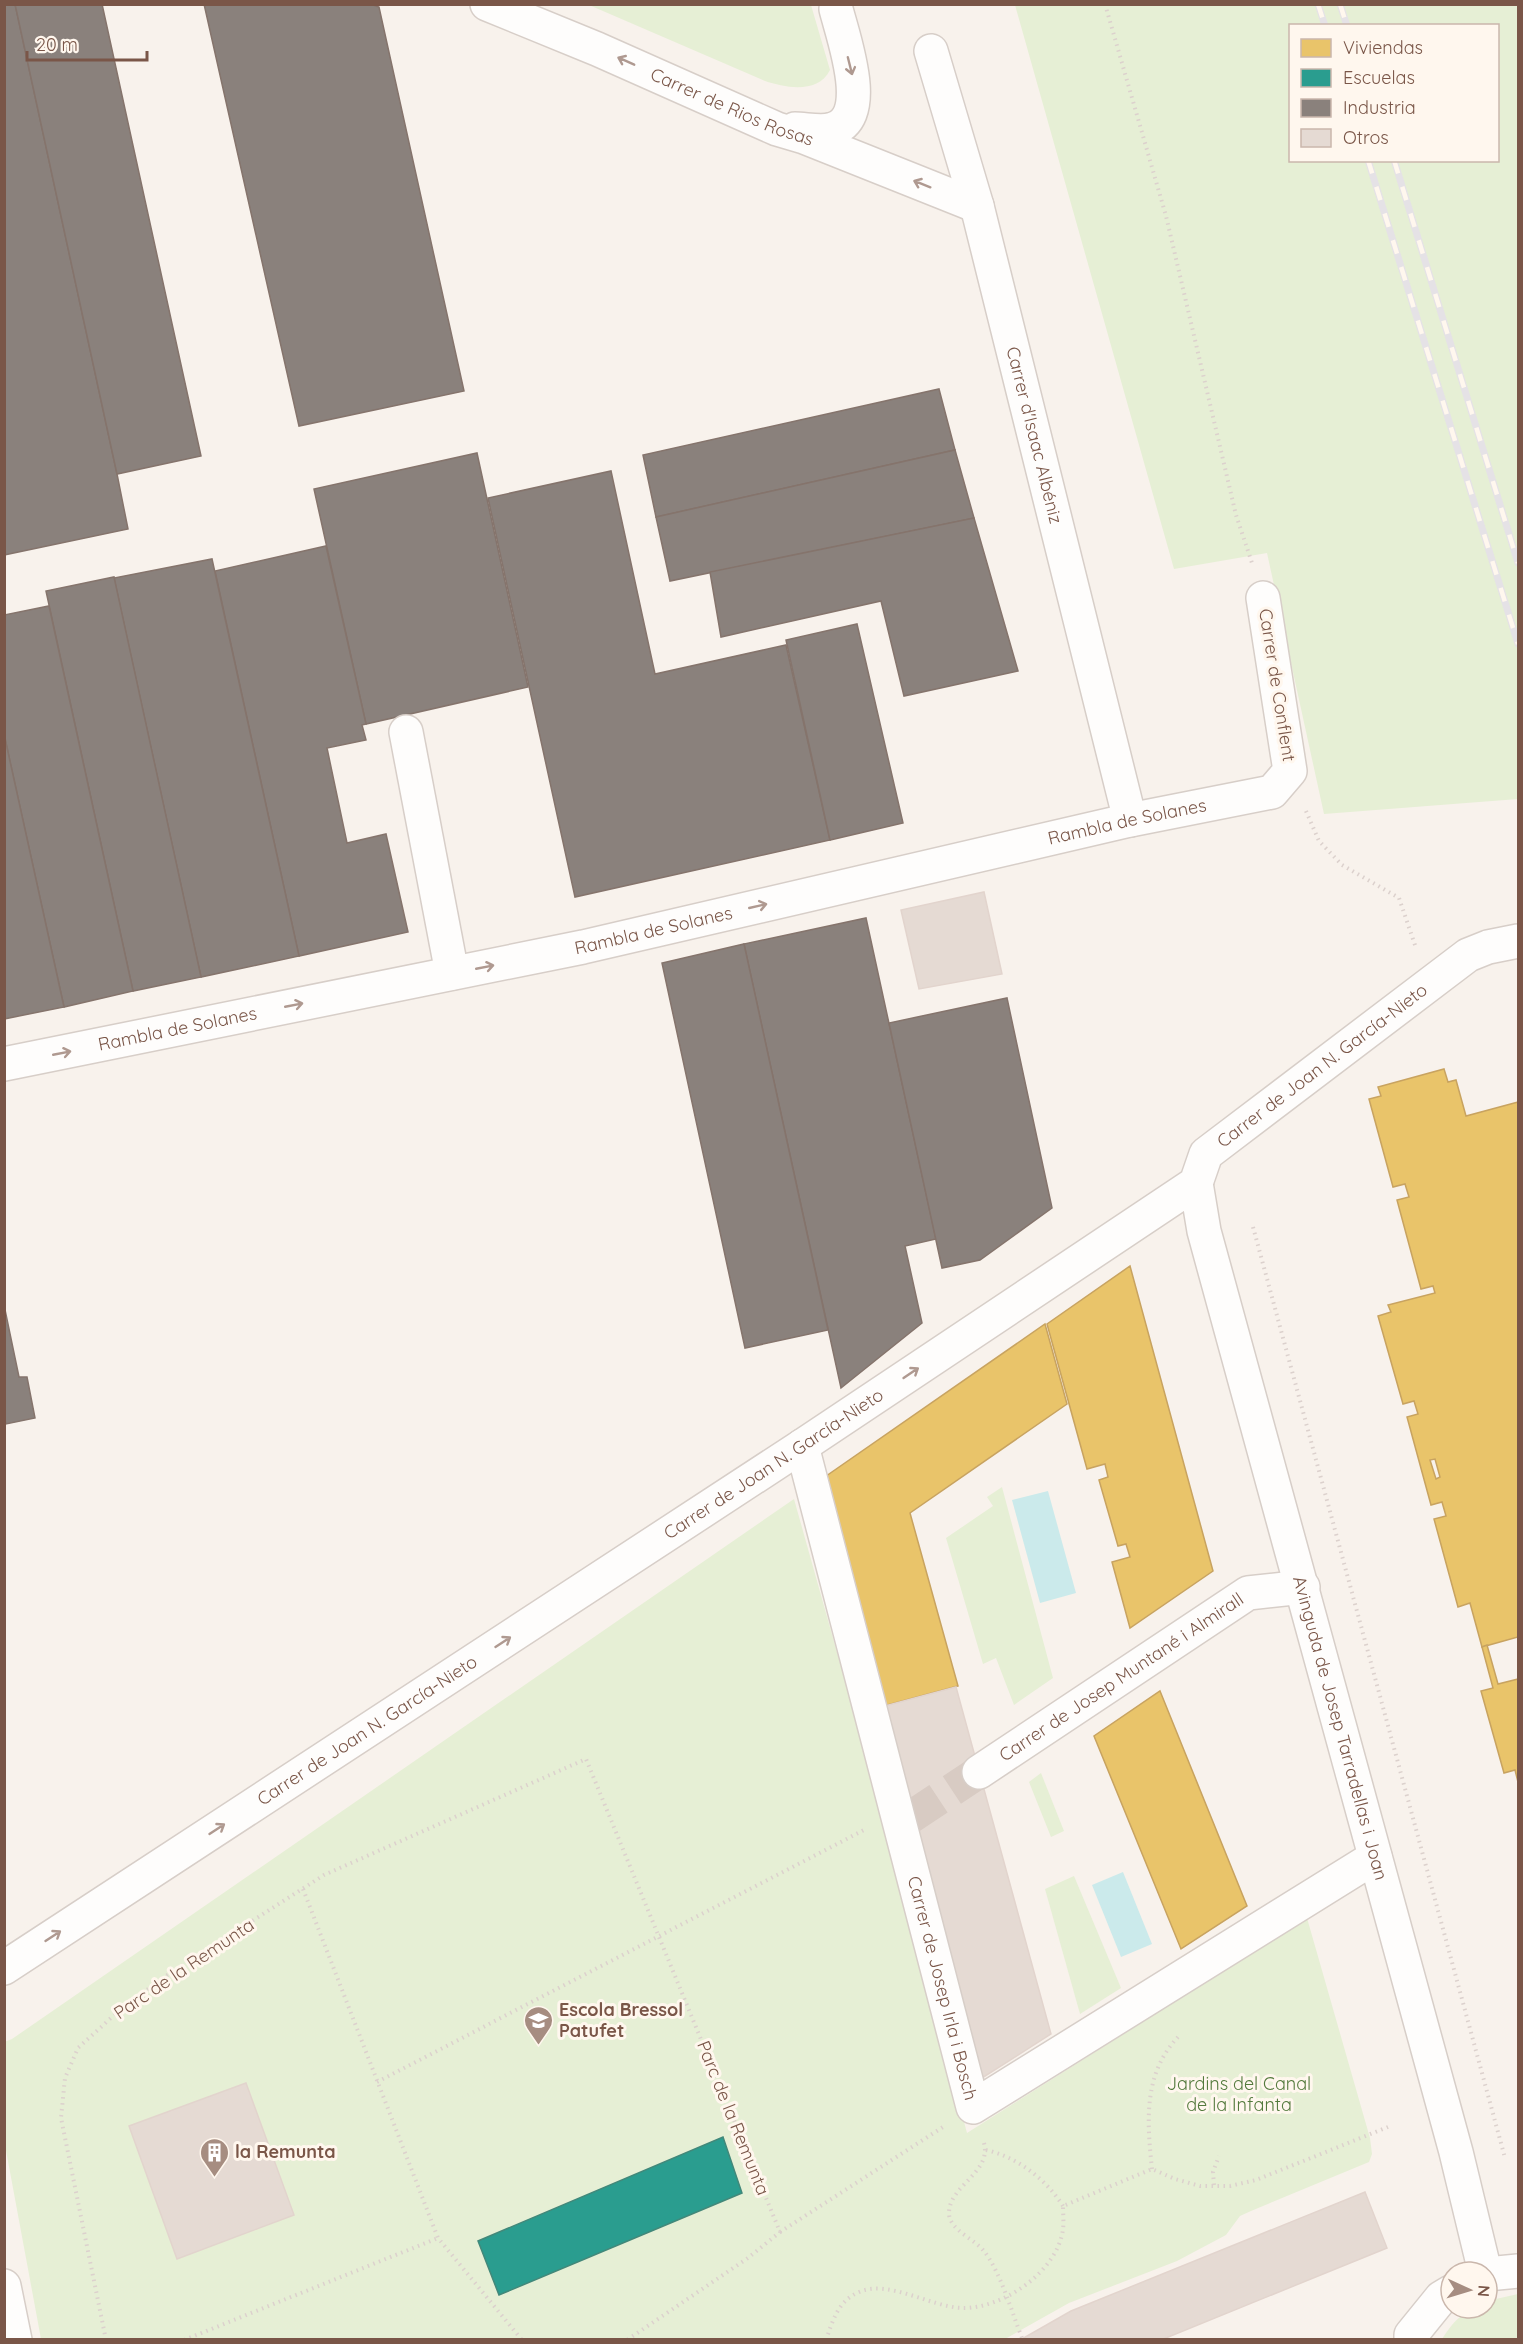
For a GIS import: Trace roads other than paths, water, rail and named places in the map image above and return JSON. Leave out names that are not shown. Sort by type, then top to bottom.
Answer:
[{"type":"street","name":"Carrer de Rios Rosas","points":[[488,4],[597,49],[777,129],[804,136],[977,206]]},
{"type":"street","points":[[777,129],[833,129],[848,120],[854,105],[853,80],[836,9]]},
{"type":"street","name":"Carrer d'Isaac Albéniz","points":[[931,51],[977,206],[1130,820]]},
{"type":"street","name":"Carrer de Conflent","points":[[1263,598],[1290,771]]},
{"type":"street","points":[[406,732],[452,973]]},
{"type":"street","name":"Rambla de Solanes","points":[[4,1064],[583,947],[1130,820],[1272,792],[1290,771]]},
{"type":"street","name":"Carrer de Joan N. García-Nieto","points":[[4,1968],[802,1446],[1196,1183],[1206,1154],[1468,955],[1488,947],[1518,940]]},
{"type":"street","name":"Avinguda de Josep Tarradellas i Joan","points":[[1196,1183],[1204,1231],[1456,2152],[1483,2260]]},
{"type":"street","name":"Carrer de Josep Irla i Bosch","points":[[802,1446],[977,2120],[1375,1857]]},
{"type":"street","name":"Carrer de Josep Muntané i Almirall","points":[[979,1772],[1248,1593],[1302,1587]]},
{"type":"street","points":[[1499,2272],[1518,2271]]},
{"type":"street","points":[[4,2286],[15,2340]]},
{"type":"street","points":[[1411,2340],[1411,2335],[1439,2300]]},
{"type":"water","points":[[1048,1491],[1076,1593],[1040,1603],[1012,1500]]},
{"type":"water","points":[[1123,1872],[1152,1944],[1121,1957],[1092,1885]]},
{"type":"tunnel","points":[[911,1817],[979,1772]]},
{"type":"railway","points":[[1318,4],[1324,24]]},
{"type":"railway","points":[[1340,4],[1346,24]]},
{"type":"railway","points":[[1369,162],[1518,644]]},
{"type":"railway","points":[[1395,162],[1518,563]]},
{"type":"place","name":"Escola Bressol Patufet","points":[[538,2046]]},
{"type":"place","name":"la Remunta","points":[[214,2178]]},
{"type":"park label","name":"Jardins del Canal de la Infanta","points":[[1239,2094]]}]
